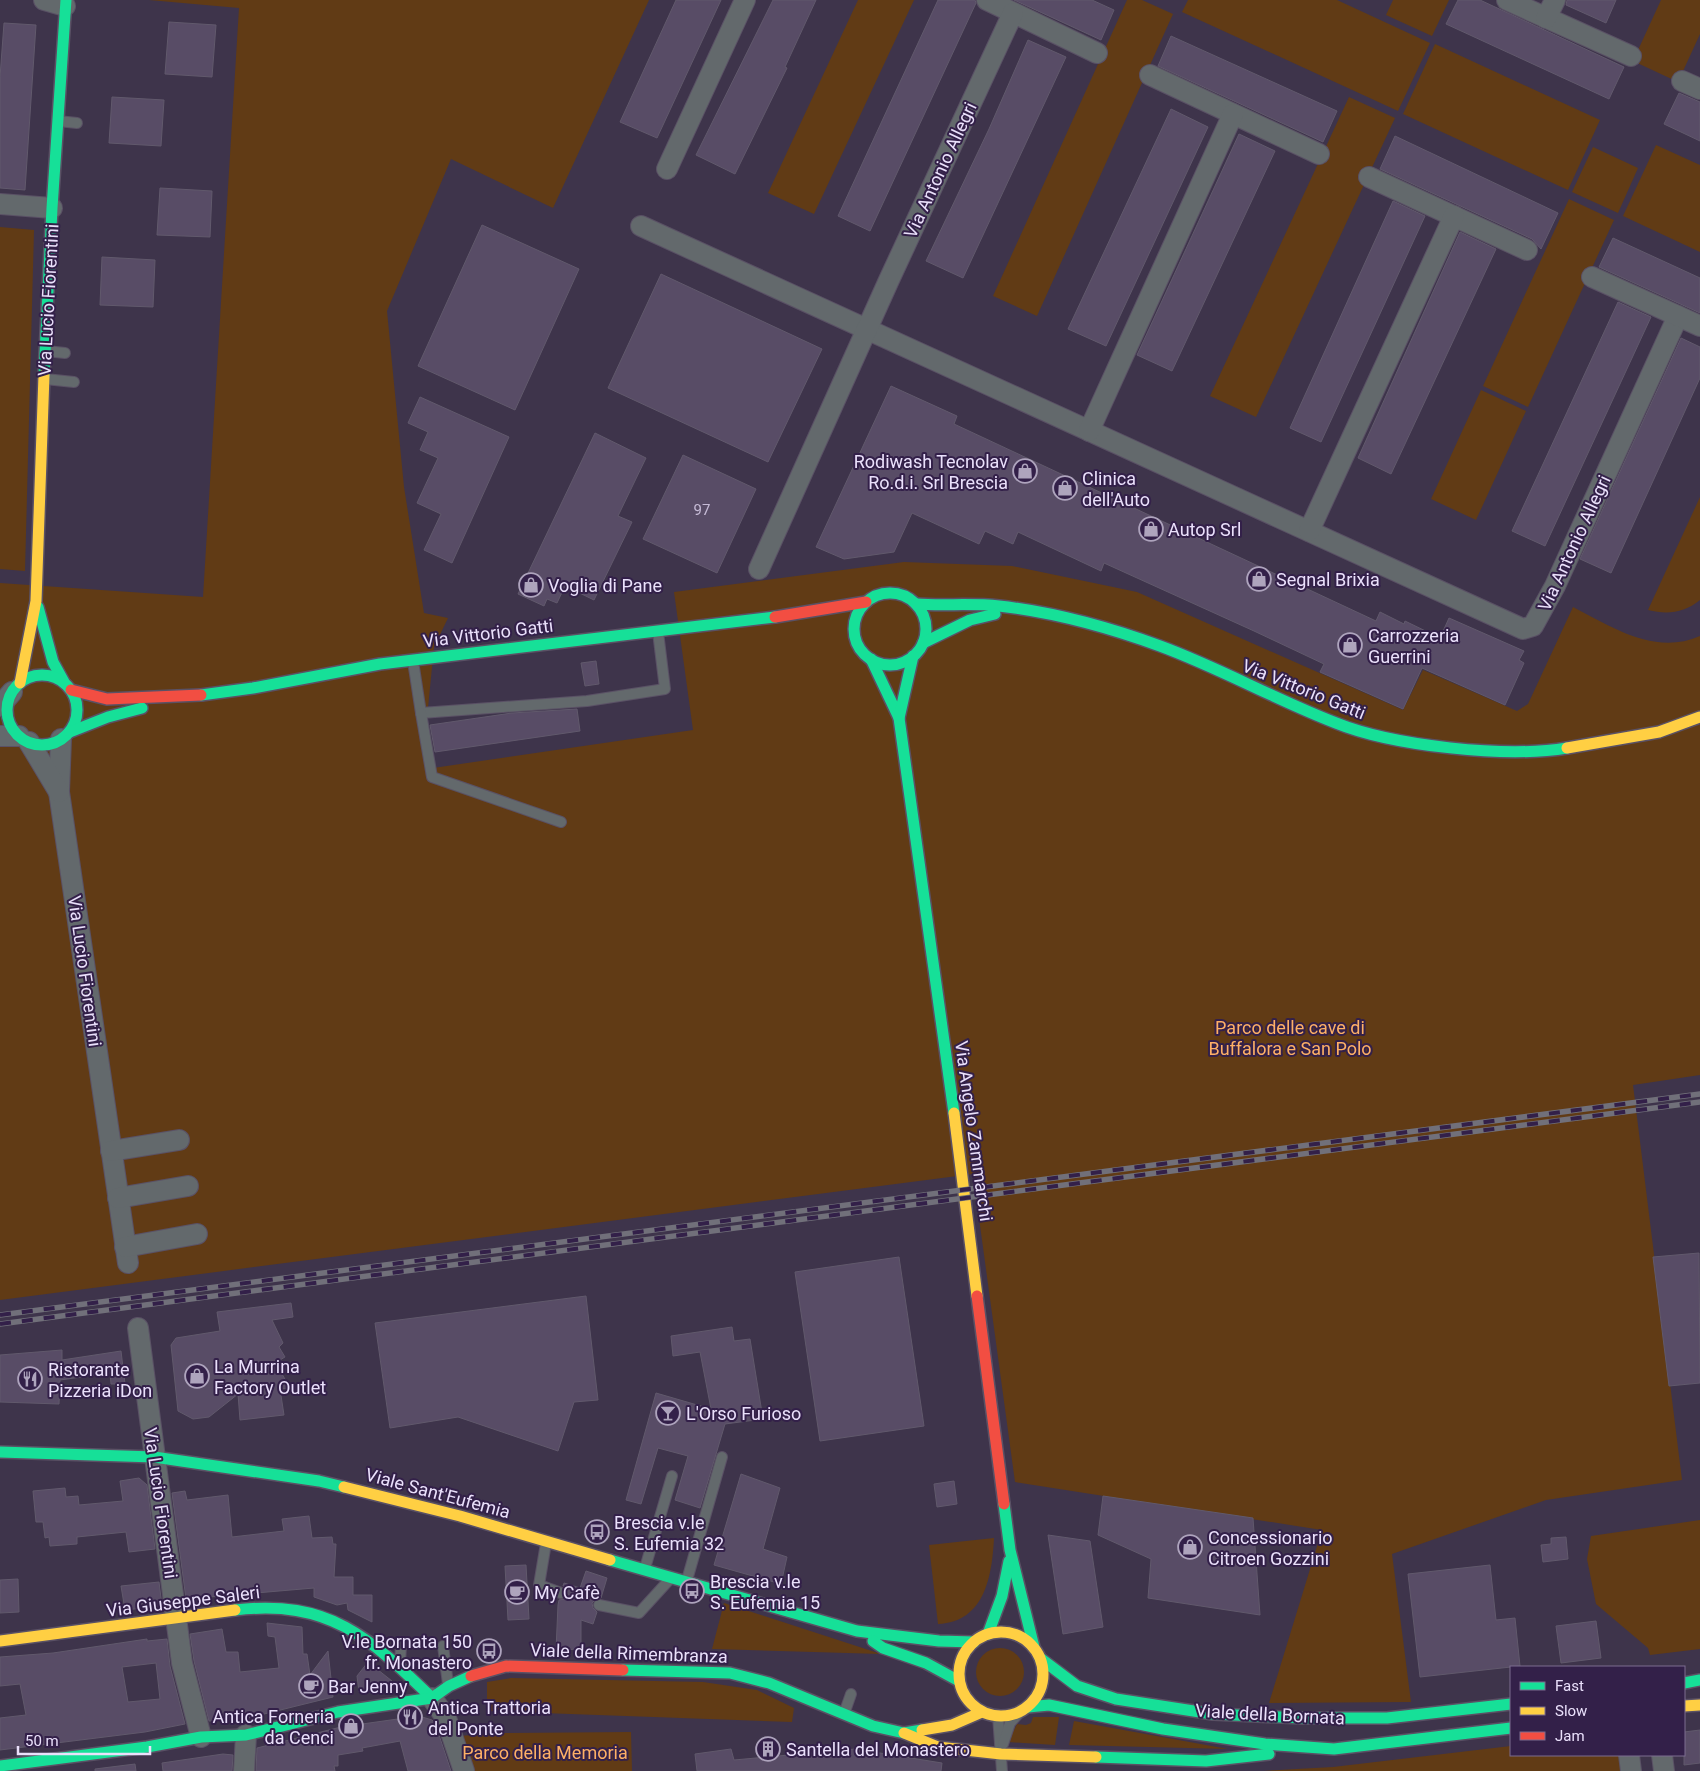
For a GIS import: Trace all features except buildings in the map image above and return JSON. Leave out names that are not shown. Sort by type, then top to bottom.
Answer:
[{"type":"street","points":[[44,0],[66,3]]},
{"type":"street","points":[[667,169],[745,0]]},
{"type":"street","points":[[987,0],[1098,53]]},
{"type":"street","points":[[1506,0],[1632,56]]},
{"type":"street","points":[[1546,18],[1555,0]]},
{"type":"street","name":"Via Lucio Fiorentini","points":[[11,694],[36,601],[42,528],[44,379],[52,208],[66,3]]},
{"type":"street","name":"Via Antonio Allegri","points":[[759,569],[1013,13]]},
{"type":"street","points":[[1150,75],[1319,154]]},
{"type":"street","points":[[1089,431],[1233,114]]},
{"type":"street","points":[[1369,177],[1527,250]]},
{"type":"street","points":[[0,204],[52,208]]},
{"type":"street","points":[[1309,531],[1454,216]]},
{"type":"street","name":"Via Antonio Allegri","points":[[641,226],[1517,628],[1523,629],[1533,626],[1554,586],[1678,316]]},
{"type":"street","points":[[1592,277],[1700,326]]},
{"type":"street","name":"Via Vittorio Gatti","points":[[68,686],[107,699],[182,697],[253,688],[413,660],[798,614],[866,602],[873,596],[892,592],[909,598],[916,604],[998,606],[1078,620],[1160,646],[1337,724],[1372,734],[1434,746],[1507,751],[1553,750],[1659,732],[1700,717]]},
{"type":"street","name":"Via Lucio Fiorentini","points":[[36,601],[53,662],[68,686]]},
{"type":"street","points":[[866,602],[860,608],[854,622],[855,638],[859,648],[871,659]]},
{"type":"street","points":[[916,604],[922,610],[926,627],[923,644]]},
{"type":"street","name":"Via Vittorio Gatti","points":[[871,659],[888,665],[906,661],[923,644],[970,620],[995,614],[1021,611]]},
{"type":"street","name":"Via Vittorio Gatti","points":[[798,614],[823,620]]},
{"type":"street","points":[[843,630],[855,638]]},
{"type":"street","name":"Via Angelo Zammarchi","points":[[899,718],[913,656]]},
{"type":"street","name":"Via Angelo Zammarchi","points":[[871,659],[899,718],[963,1181],[1010,1550],[1034,1647]]},
{"type":"street","points":[[42,675],[53,676],[68,686],[76,700],[78,711],[65,736],[45,744],[16,738],[8,715],[8,703],[11,694],[30,677],[42,675]]},
{"type":"street","name":"Via Vittorio Gatti","points":[[65,736],[108,717],[182,697]]},
{"type":"street","name":"Via Lucio Fiorentini","points":[[65,736],[59,792],[126,1255],[197,1234]]},
{"type":"street","name":"Via Lucio Fiorentini","points":[[16,738],[59,792]]},
{"type":"street","points":[[111,1151],[179,1140]]},
{"type":"street","points":[[118,1198],[188,1186]]},
{"type":"street","name":"Via Lucio Fiorentini","points":[[138,1328],[154,1457],[178,1620],[182,1663],[201,1737]]},
{"type":"street","name":"Viale Sant'Eufemia","points":[[0,1452],[154,1457],[320,1481],[547,1540],[857,1631],[974,1642]]},
{"type":"street","name":"Via Angelo Zammarchi","points":[[988,1634],[1004,1587],[1010,1550]]},
{"type":"street","name":"Via Giuseppe Saleri","points":[[0,1641],[178,1620],[253,1606],[280,1607],[312,1612],[331,1619],[366,1639],[400,1667],[432,1698]]},
{"type":"street","name":"Viale Sant'Eufemia","points":[[857,1631],[883,1648],[926,1663],[959,1691]]},
{"type":"street","name":"Viale della Bornata","points":[[1024,1709],[1034,1700],[1042,1684],[1043,1667],[1034,1647],[1026,1640],[1013,1634],[998,1632],[988,1634],[974,1642],[963,1655],[960,1664],[959,1691],[970,1704],[982,1712],[998,1716],[1049,1705],[1163,1729],[1265,1744],[1334,1749],[1510,1728]]},
{"type":"street","name":"Viale della Bornata","points":[[1040,1658],[1078,1686],[1100,1694],[1116,1699],[1213,1714],[1303,1718],[1387,1718],[1510,1704]]},
{"type":"street","name":"Viale della Rimembranza","points":[[432,1698],[449,1686],[475,1674],[506,1666],[730,1673],[769,1683],[827,1707]]},
{"type":"street","points":[[1685,1683],[1700,1680]]},
{"type":"street","points":[[0,1766],[147,1747],[201,1737],[246,1735],[347,1710],[432,1698],[446,1718],[464,1771]]},
{"type":"street","points":[[1685,1706],[1700,1705]]},
{"type":"street","name":"Viale della Bornata","points":[[827,1707],[873,1726],[904,1733],[938,1747],[1001,1754],[1206,1761],[1327,1747]]},
{"type":"street","name":"Viale della Bornata","points":[[904,1733],[952,1725],[982,1712]]},
{"type":"street","points":[[938,1727],[945,1717]]},
{"type":"street","points":[[244,1771],[246,1735]]},
{"type":"street","points":[[1629,1756],[1631,1771]]},
{"type":"street","points":[[1662,1756],[1664,1771]]},
{"type":"lane","points":[[58,121],[77,123]]},
{"type":"lane","points":[[46,351],[65,353]]},
{"type":"lane","points":[[44,379],[74,382]]},
{"type":"lane","points":[[421,713],[586,701],[665,689],[658,632]]},
{"type":"lane","points":[[413,660],[432,777],[561,822]]},
{"type":"lane","points":[[687,1580],[722,1457]]},
{"type":"lane","points":[[645,1568],[672,1476]]},
{"type":"lane","points":[[547,1540],[539,1585],[561,1593]]},
{"type":"lane","points":[[599,1605],[639,1613],[672,1576]]},
{"type":"lane","points":[[400,1667],[402,1645]]},
{"type":"lane","points":[[442,1646],[449,1686]]},
{"type":"lane","points":[[844,1714],[851,1694]]},
{"type":"lane","points":[[1001,1754],[1004,1735],[1010,1723],[1024,1709]]},
{"type":"lane","points":[[998,1716],[1002,1771]]},
{"type":"green space","name":"Parco delle cave di Buffalora e San Polo","points":[[149,0],[649,0],[553,208],[451,159],[387,311],[404,487],[424,613],[448,618],[434,647],[427,718],[433,768],[693,730],[674,592],[904,562],[1012,566],[1137,592],[1403,710],[1423,670],[1517,711],[1528,704],[1573,607],[1618,630],[1650,641],[1667,643],[1700,636],[1700,1075],[1633,1085],[1682,1480],[1546,1500],[1392,1554],[1411,1702],[1269,1703],[1322,1530],[1015,1482],[973,1174],[0,1300],[0,583],[203,597],[239,8]]},
{"type":"green space","points":[[858,0],[914,0],[814,214],[768,193]]},
{"type":"green space","points":[[1127,0],[1142,0],[1173,14],[1037,316],[993,296]]},
{"type":"green space","points":[[1188,0],[1337,0],[1430,43],[1398,111],[1182,12]]},
{"type":"green space","points":[[1393,0],[1449,0],[1432,36],[1386,15]]},
{"type":"green space","points":[[1661,0],[1700,0],[1700,34],[1678,82],[1633,61]]},
{"type":"green space","points":[[1435,44],[1600,120],[1568,190],[1403,114]]},
{"type":"green space","points":[[1349,97],[1395,118],[1256,417],[1210,396]]},
{"type":"green space","points":[[1656,145],[1700,165],[1700,252],[1623,216]]},
{"type":"green space","points":[[1593,147],[1638,168],[1618,213],[1572,192]]},
{"type":"green space","points":[[1569,199],[1614,220],[1528,407],[1483,386]]},
{"type":"green space","points":[[0,227],[34,230],[25,571],[0,569]]},
{"type":"green space","points":[[1481,390],[1526,411],[1476,520],[1431,499]]},
{"type":"green space","points":[[1700,497],[1700,600],[1688,608],[1675,612],[1648,610]]},
{"type":"green space","points":[[1700,1520],[1700,1649],[1650,1655],[1648,1648],[1596,1604],[1587,1559],[1591,1536]]},
{"type":"green space","points":[[994,1538],[988,1581],[976,1606],[966,1615],[954,1621],[938,1624],[929,1545]]},
{"type":"green space","points":[[724,1603],[881,1654],[712,1649]]},
{"type":"green space","points":[[1000,1648],[1009,1650],[1017,1655],[1022,1663],[1024,1672],[1022,1681],[1017,1689],[1009,1694],[1000,1696],[991,1694],[983,1689],[978,1681],[976,1672],[978,1663],[983,1655],[991,1650]]},
{"type":"green space","points":[[511,1678],[703,1682],[757,1690],[794,1708],[792,1722],[487,1711],[487,1682]]},
{"type":"green space","points":[[1033,1717],[1059,1717],[1055,1745],[1008,1742],[1017,1724],[1026,1725],[1031,1723]]},
{"type":"green space","points":[[1074,1721],[1228,1749],[1069,1745]]},
{"type":"green space","name":"Parco della Memoria","points":[[631,1732],[632,1771],[472,1771],[459,1736],[500,1733]]},
{"type":"green space","points":[[1510,1746],[1510,1756],[1622,1756],[1623,1771],[1263,1771],[1333,1767]]},
{"type":"railway","points":[[0,1315],[1700,1094]]},
{"type":"railway","points":[[0,1324],[1700,1102]]},
{"type":"traffic: fast","points":[[44,375],[52,208],[66,0]]},
{"type":"traffic: fast","points":[[890,593],[904,596],[916,603],[923,615],[926,629],[923,643],[916,655],[904,662],[890,665],[876,662],[864,655],[857,643],[854,629],[857,615],[864,603],[876,596],[890,593]]},
{"type":"traffic: fast","points":[[916,604],[999,606],[1060,616],[1100,627],[1140,639],[1182,655],[1336,723],[1388,738],[1418,744],[1482,751],[1542,751],[1567,748]]},
{"type":"traffic: fast","points":[[38,607],[53,662],[64,682]]},
{"type":"traffic: fast","points":[[923,643],[970,620],[995,614]]},
{"type":"traffic: fast","points":[[201,695],[253,688],[380,664],[775,617]]},
{"type":"traffic: fast","points":[[899,718],[913,656]]},
{"type":"traffic: fast","points":[[871,659],[899,718],[954,1113]]},
{"type":"traffic: fast","points":[[42,675],[55,678],[67,685],[74,697],[77,710],[74,723],[67,735],[55,742],[42,745],[29,742],[17,735],[10,723],[7,710],[10,697],[17,685],[29,678],[42,675]]},
{"type":"traffic: fast","points":[[70,732],[108,717],[142,708]]},
{"type":"traffic: fast","points":[[0,1452],[154,1457],[319,1481],[344,1487]]},
{"type":"traffic: fast","points":[[1004,1504],[1010,1550],[1034,1647]]},
{"type":"traffic: fast","points":[[610,1560],[857,1631],[939,1641],[974,1642]]},
{"type":"traffic: fast","points":[[988,1634],[1002,1596],[1009,1561]]},
{"type":"traffic: fast","points":[[235,1610],[268,1608],[297,1611],[322,1617],[345,1627],[367,1640],[388,1657],[432,1698]]},
{"type":"traffic: fast","points":[[873,1641],[883,1648],[926,1663],[959,1681]]},
{"type":"traffic: fast","points":[[1040,1658],[1077,1686],[1116,1699],[1213,1714],[1303,1718],[1387,1718],[1510,1704]]},
{"type":"traffic: fast","points":[[623,1670],[730,1673],[769,1683],[873,1726],[904,1733],[922,1730]]},
{"type":"traffic: fast","points":[[0,1766],[147,1747],[201,1737],[246,1735],[338,1712],[432,1698],[449,1686],[471,1676]]},
{"type":"traffic: fast","points":[[1685,1683],[1700,1680]]},
{"type":"traffic: fast","points":[[1028,1707],[1049,1705],[1163,1729],[1265,1744],[1334,1749],[1510,1728]]},
{"type":"traffic: fast","points":[[1096,1757],[1206,1761],[1269,1754]]},
{"type":"traffic: slow","points":[[20,683],[36,601],[44,375]]},
{"type":"traffic: slow","points":[[1567,748],[1659,732],[1700,717]]},
{"type":"traffic: slow","points":[[954,1113],[977,1296]]},
{"type":"traffic: slow","points":[[344,1487],[460,1516],[610,1560]]},
{"type":"traffic: slow","points":[[0,1641],[235,1610]]},
{"type":"traffic: slow","points":[[1001,1632],[1017,1635],[1031,1644],[1040,1658],[1043,1674],[1040,1690],[1031,1704],[1017,1713],[1001,1716],[985,1713],[971,1704],[962,1690],[959,1674],[962,1658],[971,1644],[985,1635],[1001,1632]]},
{"type":"traffic: slow","points":[[1685,1706],[1700,1705]]},
{"type":"traffic: slow","points":[[922,1730],[952,1725],[982,1712]]},
{"type":"traffic: slow","points":[[904,1733],[938,1747],[1001,1754],[1096,1757]]},
{"type":"traffic: jam","points":[[775,617],[866,602]]},
{"type":"traffic: jam","points":[[71,690],[107,699],[201,695]]},
{"type":"traffic: jam","points":[[977,1296],[1004,1504]]},
{"type":"traffic: jam","points":[[471,1676],[506,1666],[623,1670]]},
{"type":"place","name":"Rodiwash Tecnolav Ro.d.i. Srl Brescia","points":[[1025,471]]},
{"type":"place","name":"Clinica dell'Auto","points":[[1065,488]]},
{"type":"place","name":"Autop Srl","points":[[1151,529]]},
{"type":"place","name":"Segnal Brixia","points":[[1259,579]]},
{"type":"place","name":"Voglia di Pane","points":[[531,585]]},
{"type":"place","name":"Carrozzeria Guerrini","points":[[1350,645]]},
{"type":"place","name":"La Murrina Factory Outlet","points":[[197,1376]]},
{"type":"place","name":"Ristorante Pizzeria iDon","points":[[30,1379]]},
{"type":"place","name":"L'Orso Furioso","points":[[668,1413]]},
{"type":"place","name":"Brescia v.le S. Eufemia 32","points":[[597,1532]]},
{"type":"place","name":"Concessionario Citroen Gozzini","points":[[1190,1547]]},
{"type":"place","name":"Brescia v.le S. Eufemia 15","points":[[692,1591]]},
{"type":"place","name":"My Cafè","points":[[517,1592]]},
{"type":"place","name":"V.le Bornata 150 fr. Monastero","points":[[489,1651]]},
{"type":"place","name":"Bar Jenny","points":[[311,1686]]},
{"type":"place","name":"Antica Trattoria del Ponte","points":[[410,1717]]},
{"type":"place","name":"Antica Forneria da Cenci","points":[[351,1726]]},
{"type":"place","name":"Santella del Monastero","points":[[768,1749]]}]
